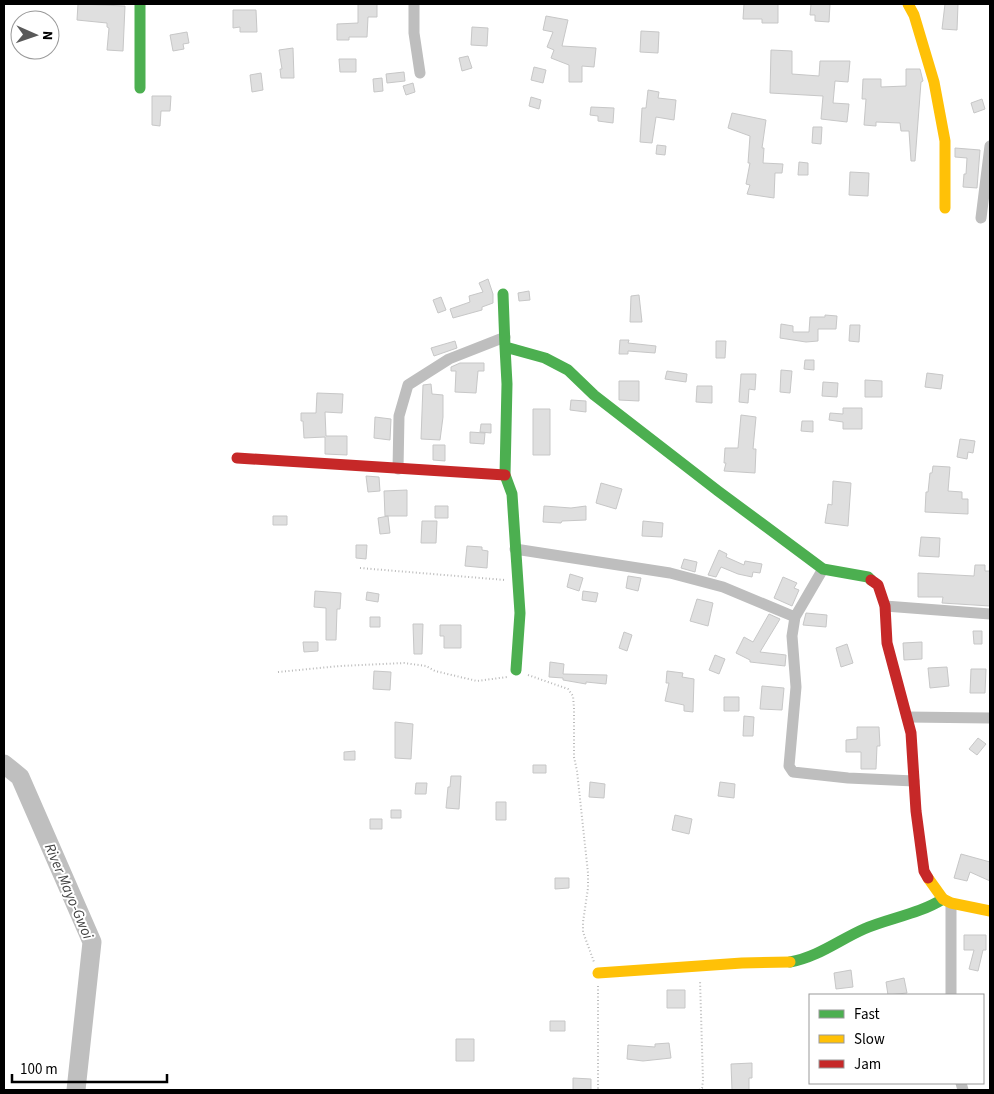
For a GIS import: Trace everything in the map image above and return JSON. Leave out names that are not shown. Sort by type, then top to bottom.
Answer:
[{"type":"street","points":[[140,4],[140,88]]},
{"type":"street","points":[[414,4],[414,33],[420,73]]},
{"type":"street","points":[[908,4],[914,15],[932,74],[938,102],[945,141],[945,208]]},
{"type":"street","points":[[981,218],[990,146]]},
{"type":"street","points":[[502,294],[507,393],[505,476],[512,494],[520,613],[516,670]]},
{"type":"street","points":[[398,469],[399,416],[408,386],[449,359],[505,342],[545,358],[568,370],[594,395],[823,570],[868,577],[878,585],[885,606],[887,643],[911,733],[916,811],[924,871],[935,890],[947,901],[990,911]]},
{"type":"street","points":[[237,458],[505,476]]},
{"type":"street","points":[[515,549],[679,576],[723,587],[796,617]]},
{"type":"street","points":[[823,570],[796,617],[792,636],[796,687],[789,766],[793,772],[848,778],[914,781]]},
{"type":"street","points":[[885,606],[990,614]]},
{"type":"street","points":[[907,717],[990,718]]},
{"type":"street","points":[[598,972],[745,963],[770,964],[795,961],[825,951],[870,926],[947,901]]},
{"type":"street","points":[[947,901],[951,994]]},
{"type":"path","points":[[360,568],[517,581]]},
{"type":"path","points":[[278,672],[340,666],[404,663],[426,666],[435,671],[477,681],[504,679],[511,676],[516,670],[568,689],[572,696],[574,708],[574,757],[586,845],[588,888],[583,922],[584,932],[598,972],[598,1090]]},
{"type":"path","points":[[699,1090],[702,1088],[704,1081],[700,967]]},
{"type":"building","points":[[78,4],[125,6],[123,51],[107,50],[109,28],[107,23],[77,20]]},
{"type":"building","points":[[358,4],[377,4],[377,17],[368,17],[367,37],[349,37],[349,40],[337,40],[337,24],[358,23]]},
{"type":"building","points":[[744,4],[778,4],[778,23],[762,23],[762,19],[743,19]]},
{"type":"building","points":[[811,4],[830,4],[829,22],[815,21],[815,15],[810,15]]},
{"type":"building","points":[[945,4],[958,4],[957,30],[942,29]]},
{"type":"building","points":[[233,10],[256,10],[257,32],[240,32],[240,27],[233,28]]},
{"type":"building","points":[[546,16],[568,20],[562,46],[596,48],[594,67],[582,66],[582,82],[569,82],[569,65],[551,58],[554,50],[547,47],[553,32],[543,30]]},
{"type":"building","points":[[472,27],[488,28],[487,46],[471,45]]},
{"type":"building","points":[[641,31],[659,32],[658,53],[640,52]]},
{"type":"building","points":[[187,32],[189,43],[183,44],[184,49],[173,51],[170,35]]},
{"type":"building","points":[[293,48],[294,78],[281,78],[280,69],[282,69],[279,50]]},
{"type":"building","points":[[771,50],[792,51],[792,74],[819,76],[820,61],[850,61],[848,82],[835,81],[833,103],[849,104],[847,122],[821,119],[823,96],[770,93]]},
{"type":"building","points":[[468,56],[472,68],[462,71],[459,58]]},
{"type":"building","points":[[339,59],[356,59],[356,72],[340,72]]},
{"type":"building","points":[[534,67],[546,70],[543,83],[531,80]]},
{"type":"building","points":[[906,69],[920,69],[923,81],[921,82],[915,161],[911,161],[909,131],[901,131],[900,123],[876,122],[876,126],[864,125],[866,99],[862,99],[863,79],[881,79],[881,87],[906,86]]},
{"type":"building","points":[[404,72],[405,81],[387,83],[386,74]]},
{"type":"building","points":[[261,73],[263,90],[252,92],[250,75]]},
{"type":"building","points":[[382,78],[383,91],[374,92],[373,79]]},
{"type":"building","points":[[413,83],[415,92],[406,95],[403,86]]},
{"type":"building","points":[[648,90],[659,92],[658,98],[676,100],[674,120],[656,117],[652,143],[640,142],[642,108],[646,108]]},
{"type":"building","points":[[152,96],[171,96],[170,111],[161,111],[160,126],[152,125]]},
{"type":"building","points":[[531,97],[541,100],[539,109],[529,106]]},
{"type":"building","points":[[982,99],[985,109],[974,113],[971,103]]},
{"type":"building","points":[[591,107],[614,108],[613,123],[598,121],[598,116],[590,115]]},
{"type":"building","points":[[732,113],[766,120],[762,148],[764,148],[763,163],[783,164],[782,173],[775,173],[774,198],[747,194],[750,185],[746,184],[750,163],[748,163],[750,136],[728,128]]},
{"type":"building","points":[[813,127],[822,127],[821,144],[812,143]]},
{"type":"building","points":[[657,145],[666,146],[665,155],[656,154]]},
{"type":"building","points":[[955,148],[980,150],[977,188],[963,187],[967,158],[955,157]]},
{"type":"building","points":[[799,162],[808,163],[808,175],[798,175]]},
{"type":"building","points":[[850,172],[869,173],[868,196],[849,195]]},
{"type":"building","points":[[488,279],[493,294],[493,303],[482,307],[482,310],[453,318],[450,309],[470,302],[469,296],[483,292],[479,283]]},
{"type":"building","points":[[529,291],[530,300],[519,301],[518,293]]},
{"type":"building","points":[[639,295],[642,322],[630,322],[631,296]]},
{"type":"building","points":[[441,297],[446,310],[438,313],[433,300]]},
{"type":"building","points":[[825,315],[837,316],[836,329],[818,329],[818,341],[806,342],[780,338],[781,324],[793,326],[793,332],[809,332],[810,317],[825,317]]},
{"type":"building","points":[[850,325],[860,325],[859,342],[849,341]]},
{"type":"building","points":[[620,340],[629,340],[628,343],[656,346],[655,353],[628,351],[628,354],[619,354]]},
{"type":"building","points":[[455,341],[457,348],[434,356],[431,348]]},
{"type":"building","points":[[716,341],[726,341],[725,358],[716,358]]},
{"type":"building","points":[[805,360],[814,360],[814,370],[804,369]]},
{"type":"building","points":[[460,363],[484,363],[484,371],[478,371],[476,393],[455,392],[456,371],[451,371],[451,367]]},
{"type":"building","points":[[781,370],[792,371],[790,393],[780,392]]},
{"type":"building","points":[[667,371],[687,374],[686,382],[665,379]]},
{"type":"building","points":[[927,373],[943,375],[941,389],[925,387]]},
{"type":"building","points":[[741,374],[756,374],[755,390],[749,389],[748,403],[739,402]]},
{"type":"building","points":[[865,380],[882,381],[882,397],[865,397]]},
{"type":"building","points":[[619,381],[639,381],[639,401],[619,400]]},
{"type":"building","points":[[823,382],[838,383],[837,397],[822,396]]},
{"type":"building","points":[[431,384],[432,394],[443,395],[440,440],[421,439],[423,385]]},
{"type":"building","points":[[697,386],[712,386],[712,403],[696,402]]},
{"type":"building","points":[[317,393],[343,394],[342,413],[325,412],[326,436],[347,436],[347,455],[325,454],[325,437],[304,438],[301,413],[316,413]]},
{"type":"building","points":[[571,400],[586,401],[586,412],[570,410]]},
{"type":"building","points":[[843,408],[862,408],[862,429],[843,429],[843,422],[829,420],[830,413],[843,414]]},
{"type":"building","points":[[533,409],[550,409],[550,455],[533,455]]},
{"type":"building","points":[[741,415],[756,417],[753,449],[756,449],[755,473],[724,471],[726,463],[724,463],[725,448],[738,448]]},
{"type":"building","points":[[375,417],[391,419],[390,440],[374,438]]},
{"type":"building","points":[[802,421],[813,421],[813,432],[801,431]]},
{"type":"building","points":[[481,424],[491,424],[491,433],[480,432]]},
{"type":"building","points":[[470,432],[485,433],[484,444],[470,443]]},
{"type":"building","points":[[960,439],[975,441],[973,453],[968,452],[967,459],[957,457]]},
{"type":"building","points":[[433,445],[445,445],[445,461],[433,460]]},
{"type":"building","points":[[933,466],[950,467],[948,491],[962,492],[962,499],[968,499],[968,514],[925,512],[926,492],[928,492],[930,473],[932,473]]},
{"type":"building","points":[[366,476],[379,477],[380,491],[368,492]]},
{"type":"building","points":[[833,481],[851,483],[848,526],[825,523],[828,504],[832,505]]},
{"type":"building","points":[[601,483],[622,489],[616,509],[596,503]]},
{"type":"building","points":[[407,490],[407,516],[385,516],[384,491]]},
{"type":"building","points":[[435,506],[448,506],[448,518],[435,518]]},
{"type":"building","points":[[544,506],[571,508],[586,506],[586,520],[562,521],[561,523],[543,522]]},
{"type":"building","points":[[273,516],[287,516],[287,525],[273,525]]},
{"type":"building","points":[[388,516],[390,533],[380,534],[378,518]]},
{"type":"building","points":[[422,521],[437,521],[436,543],[421,543]]},
{"type":"building","points":[[643,521],[663,523],[662,537],[642,536]]},
{"type":"building","points":[[921,537],[940,538],[939,557],[919,556]]},
{"type":"building","points":[[356,545],[367,545],[366,559],[356,558]]},
{"type":"building","points":[[467,546],[482,547],[482,550],[488,551],[487,568],[465,566]]},
{"type":"building","points":[[719,550],[727,554],[726,557],[744,565],[745,561],[762,564],[760,573],[753,572],[752,577],[721,567],[716,577],[708,575]]},
{"type":"building","points":[[684,559],[697,562],[695,572],[681,568]]},
{"type":"building","points":[[975,565],[985,565],[985,571],[990,571],[990,606],[942,603],[943,597],[918,597],[918,573],[974,576]]},
{"type":"building","points":[[570,574],[583,578],[579,591],[567,587]]},
{"type":"building","points":[[628,576],[641,578],[638,591],[626,588]]},
{"type":"building","points":[[783,577],[797,583],[794,588],[799,590],[792,606],[774,598]]},
{"type":"building","points":[[315,591],[341,593],[340,609],[337,609],[336,640],[326,640],[326,608],[314,607]]},
{"type":"building","points":[[583,591],[598,593],[596,602],[582,600]]},
{"type":"building","points":[[367,592],[379,594],[378,602],[366,600]]},
{"type":"building","points":[[697,599],[713,603],[708,626],[690,621]]},
{"type":"building","points":[[806,613],[827,615],[826,627],[803,625]]},
{"type":"building","points":[[769,614],[780,619],[760,652],[786,655],[785,666],[750,662],[750,660],[736,653],[744,637],[753,642]]},
{"type":"building","points":[[370,617],[380,617],[380,627],[370,627]]},
{"type":"building","points":[[413,624],[423,624],[422,654],[414,654]]},
{"type":"building","points":[[440,625],[461,625],[461,648],[444,648],[444,636],[440,636]]},
{"type":"building","points":[[973,631],[982,631],[982,644],[974,644]]},
{"type":"building","points":[[624,632],[632,635],[627,651],[619,648]]},
{"type":"building","points":[[303,642],[318,642],[318,651],[304,652]]},
{"type":"building","points":[[922,642],[922,659],[904,660],[903,643]]},
{"type":"building","points":[[847,644],[853,663],[841,667],[836,648]]},
{"type":"building","points":[[715,655],[725,659],[719,674],[709,670]]},
{"type":"building","points":[[550,662],[564,664],[563,674],[607,675],[606,684],[586,682],[586,684],[563,680],[563,678],[549,677]]},
{"type":"building","points":[[947,667],[949,686],[930,688],[928,668]]},
{"type":"building","points":[[971,669],[986,669],[985,693],[970,693]]},
{"type":"building","points":[[374,671],[391,672],[390,690],[373,689]]},
{"type":"building","points":[[667,671],[683,673],[682,677],[694,679],[693,712],[684,711],[684,705],[665,701],[669,683],[666,683]]},
{"type":"building","points":[[762,686],[784,688],[782,710],[760,709]]},
{"type":"building","points":[[724,697],[739,697],[739,711],[724,711]]},
{"type":"building","points":[[744,716],[754,717],[753,736],[743,736]]},
{"type":"building","points":[[395,722],[413,724],[411,759],[395,758]]},
{"type":"building","points":[[857,727],[879,727],[880,746],[877,746],[876,769],[861,769],[861,752],[846,752],[846,740],[857,739]]},
{"type":"building","points":[[978,738],[986,744],[977,755],[969,749]]},
{"type":"building","points":[[355,751],[355,760],[344,760],[344,752]]},
{"type":"building","points":[[533,765],[546,765],[546,773],[533,773]]},
{"type":"building","points":[[451,776],[461,776],[459,809],[446,808]]},
{"type":"building","points":[[590,782],[605,784],[604,798],[589,797]]},
{"type":"building","points":[[720,782],[735,784],[734,798],[718,796]]},
{"type":"building","points":[[416,783],[427,783],[426,794],[415,794]]},
{"type":"building","points":[[496,802],[506,802],[506,820],[496,820]]},
{"type":"building","points":[[391,810],[401,810],[401,818],[391,818]]},
{"type":"building","points":[[675,815],[692,819],[689,834],[672,830]]},
{"type":"building","points":[[370,819],[382,819],[382,829],[370,829]]},
{"type":"building","points":[[961,854],[990,862],[990,881],[970,872],[967,881],[954,878]]},
{"type":"building","points":[[555,878],[569,878],[569,888],[555,889]]},
{"type":"building","points":[[964,935],[986,935],[986,950],[983,950],[978,971],[969,969],[974,950],[964,950]]},
{"type":"building","points":[[851,970],[853,987],[836,989],[834,973]]},
{"type":"building","points":[[904,978],[907,993],[888,994],[886,982]]},
{"type":"building","points":[[667,990],[685,990],[685,1008],[667,1008]]},
{"type":"building","points":[[550,1021],[565,1021],[565,1031],[550,1031]]},
{"type":"building","points":[[456,1039],[474,1039],[474,1061],[456,1061]]},
{"type":"building","points":[[669,1043],[671,1058],[643,1061],[627,1059],[628,1045],[655,1047],[655,1044]]},
{"type":"building","points":[[752,1063],[752,1078],[749,1078],[749,1090],[732,1090],[731,1064]]},
{"type":"building","points":[[573,1078],[591,1079],[591,1090],[573,1090]]},
{"type":"waterway","name":"River Mayo-Gwoi","points":[[4,764],[20,777],[92,942],[76,1090]]},
{"type":"traffic: fast","points":[[140,4],[140,88]]},
{"type":"traffic: fast","points":[[503,294],[505,347],[545,358],[568,370],[594,395],[823,569],[868,577],[871,580]]},
{"type":"traffic: fast","points":[[505,347],[507,384],[505,475],[512,494],[520,613],[516,670]]},
{"type":"traffic: fast","points":[[790,962],[819,952],[864,929],[914,912],[943,899]]},
{"type":"traffic: slow","points":[[908,4],[914,15],[934,82],[945,141],[945,208]]},
{"type":"traffic: slow","points":[[928,878],[943,899],[951,903],[990,911]]},
{"type":"traffic: slow","points":[[598,973],[742,963],[790,962]]},
{"type":"traffic: jam","points":[[237,458],[505,475]]},
{"type":"traffic: jam","points":[[871,580],[878,585],[885,606],[887,643],[911,733],[916,811],[924,871],[928,878]]}]
